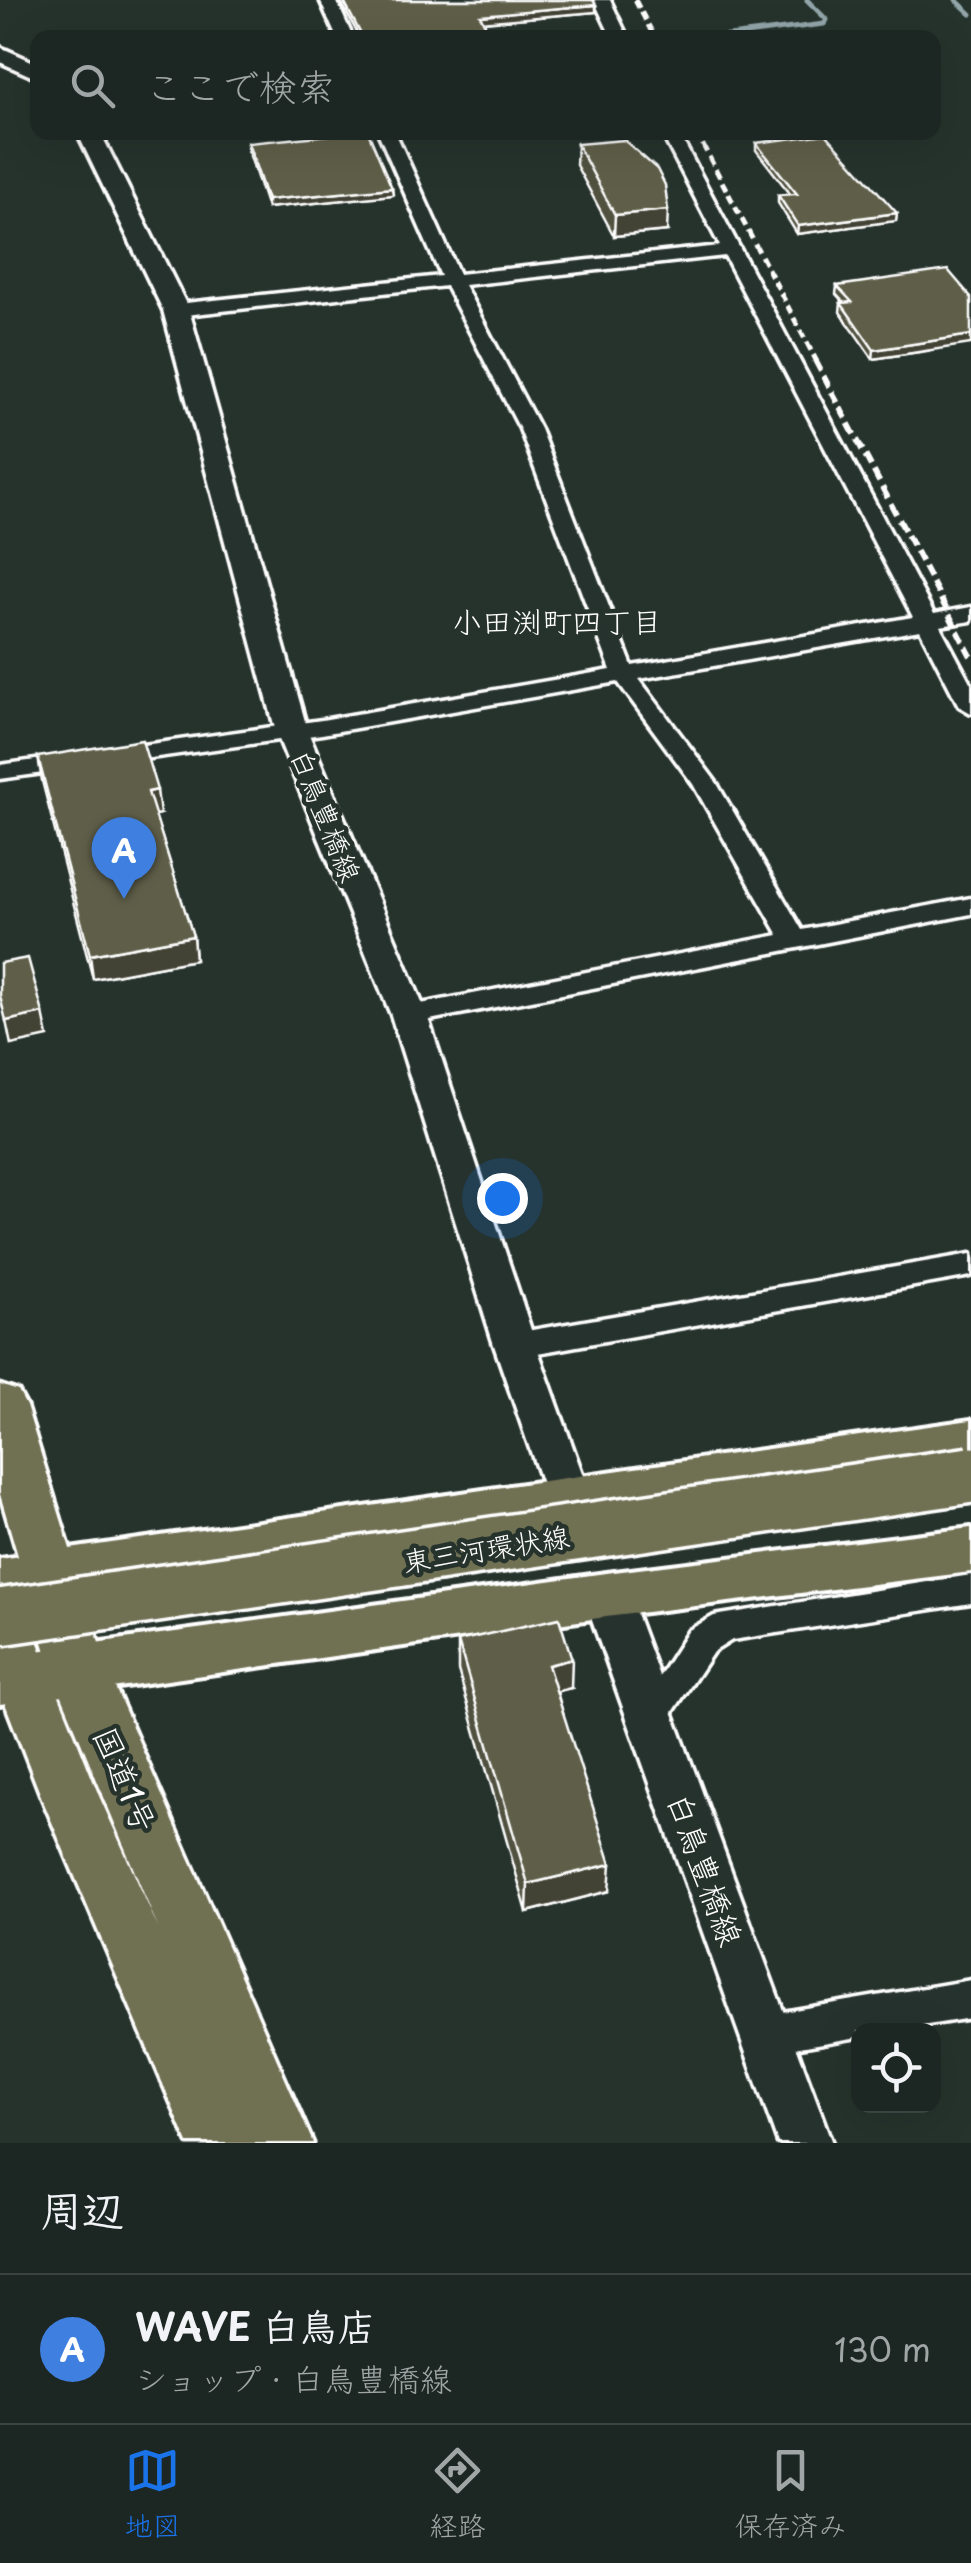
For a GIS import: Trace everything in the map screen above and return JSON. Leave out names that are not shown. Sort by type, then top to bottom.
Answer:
[{"type":"highway","name":"国道1号","points":[[0,1406],[24,1577],[79,1670],[280,2143]]},
{"type":"highway","name":"国道1号","points":[[0,1618],[10,1679],[221,2143]]},
{"type":"main road","points":[[0,53],[30,69]]},
{"type":"main road","name":"白鳥豊橋線","points":[[92,140],[176,310],[292,732],[409,1014],[515,1345],[570,1498]]},
{"type":"main road","name":"東三河環状線","points":[[24,1577],[971,1440]]},
{"type":"main road","name":"東三河環状線","points":[[0,1618],[971,1474]]},
{"type":"main road","points":[[10,1679],[606,1595],[971,1550]]},
{"type":"main road","name":"白鳥豊橋線","points":[[606,1595],[805,2143]]},
{"type":"street","points":[[328,0],[341,30]]},
{"type":"street","points":[[602,0],[616,30]]},
{"type":"street","points":[[390,140],[452,280],[530,430],[624,675],[704,782],[795,940]]},
{"type":"street","points":[[674,140],[971,706]]},
{"type":"street","points":[[176,310],[734,250]]},
{"type":"street","points":[[0,772],[292,732],[971,614]]},
{"type":"street","points":[[409,1014],[971,906]]},
{"type":"street","points":[[515,1345],[971,1265]]},
{"type":"street","points":[[651,1716],[702,1641],[726,1626],[971,1589]]},
{"type":"street","points":[[765,2034],[971,2000]]},
{"type":"building","points":[[343,0],[593,0],[596,5],[480,15],[488,30],[359,30]]},
{"type":"building","points":[[371,140],[392,188],[267,200],[248,143]]},
{"type":"building","points":[[624,140],[657,169],[665,185],[668,210],[615,215],[577,144]]},
{"type":"building","points":[[831,140],[897,213],[798,226],[778,195],[797,194],[756,143]]},
{"type":"building","points":[[948,270],[971,297],[971,335],[874,350],[841,303],[852,302],[837,286]]},
{"type":"building","points":[[142,740],[157,790],[148,792],[193,936],[90,955],[38,757]]},
{"type":"building","points":[[28,958],[43,1013],[6,1021],[0,996],[0,963]]},
{"type":"building","points":[[559,1618],[572,1659],[548,1665],[611,1864],[528,1884],[458,1641]]},
{"type":"waterway","points":[[776,30],[824,24],[827,20],[807,0]]},
{"type":"waterway","points":[[956,0],[971,14]]},
{"type":"railway","points":[[635,0],[651,30]]},
{"type":"railway","points":[[700,140],[817,362]]},
{"type":"railway","points":[[815,360],[971,656]]},
{"type":"place","name":"WAVE 白鳥店","points":[[124,899]]},
{"type":"district","name":"小田渕町四丁目","points":[[557,620]]}]
